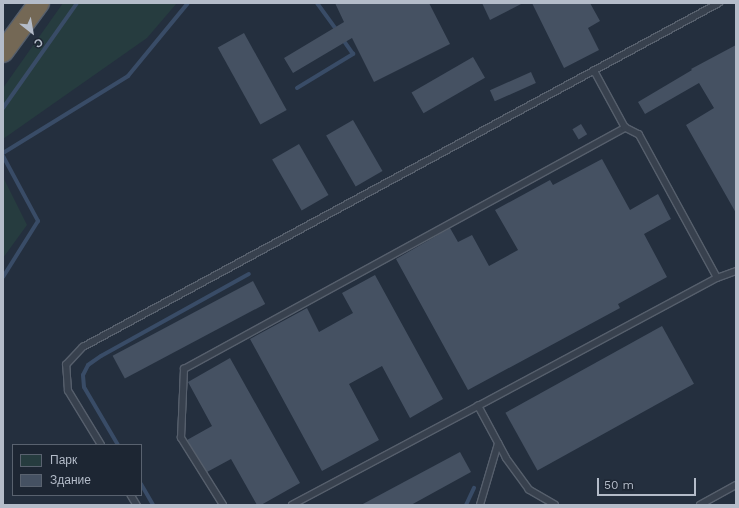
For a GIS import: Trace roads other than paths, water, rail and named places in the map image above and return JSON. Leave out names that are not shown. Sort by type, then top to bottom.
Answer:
[{"type":"highway","points":[[3,52],[39,3]]},
{"type":"lane","points":[[100,444],[68,391],[66,365],[83,347],[719,3]]},
{"type":"lane","points":[[594,70],[625,128],[639,135],[717,278]]},
{"type":"lane","points":[[223,505],[181,438],[184,369],[625,128]]},
{"type":"lane","points":[[292,505],[717,278],[736,271]]},
{"type":"lane","points":[[478,406],[506,458],[529,490],[555,505]]},
{"type":"lane","points":[[480,505],[498,444]]},
{"type":"lane","points":[[700,505],[736,485]]},
{"type":"lane","points":[[132,496],[137,505]]},
{"type":"waterway","points":[[3,108],[77,3]]},
{"type":"waterway","points":[[3,153],[128,76],[188,3]]},
{"type":"waterway","points":[[317,3],[338,32]]},
{"type":"waterway","points":[[297,88],[353,54],[342,38]]},
{"type":"waterway","points":[[3,156],[38,221],[3,277]]},
{"type":"waterway","points":[[117,444],[84,387],[83,375],[88,365],[101,356],[249,274]]},
{"type":"waterway","points":[[142,486],[153,505]]},
{"type":"waterway","points":[[466,505],[474,488]]}]
